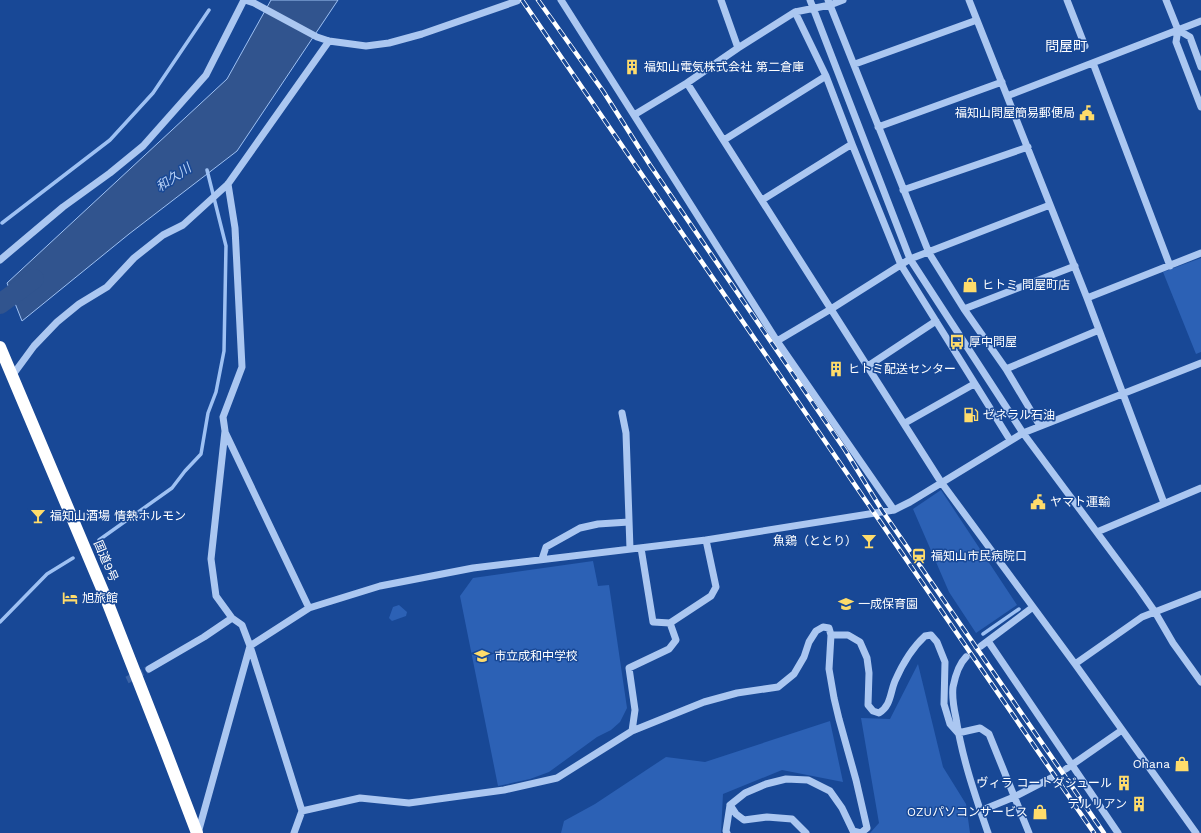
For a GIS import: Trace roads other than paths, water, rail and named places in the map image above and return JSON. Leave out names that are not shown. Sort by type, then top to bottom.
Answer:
[{"type":"highway","name":"国道9号","points":[[2,352],[108,604],[197,833]]},
{"type":"street","points":[[0,260],[63,207],[110,173],[143,146],[206,75],[244,0],[254,3],[317,37],[329,41],[366,46],[389,43],[422,34],[517,0]]},
{"type":"street","points":[[561,0],[777,341],[894,510]]},
{"type":"street","points":[[721,0],[738,48]]},
{"type":"street","points":[[810,0],[910,259],[1023,433],[1155,612],[1173,643],[1201,682]]},
{"type":"street","points":[[634,114],[687,83],[738,48],[795,12],[814,9],[829,2],[843,0]]},
{"type":"street","points":[[969,0],[1124,393],[1164,503]]},
{"type":"street","points":[[1067,0],[1086,46]]},
{"type":"street","points":[[1166,0],[1178,30],[1176,42],[1201,107]]},
{"type":"street","points":[[829,2],[855,64],[878,127],[929,253],[964,309],[1006,368],[1040,426]]},
{"type":"street","points":[[795,12],[826,76],[901,264],[1010,440]]},
{"type":"street","points":[[855,64],[977,20]]},
{"type":"street","points":[[1007,96],[1201,21]]},
{"type":"street","points":[[1178,30],[1190,37],[1201,67]]},
{"type":"street","points":[[12,376],[34,346],[57,322],[79,304],[107,287],[134,258],[163,235],[183,225],[228,184],[329,41]]},
{"type":"street","points":[[1093,63],[1170,266]]},
{"type":"street","points":[[724,140],[826,76]]},
{"type":"street","points":[[878,127],[1002,82]]},
{"type":"street","points":[[687,83],[941,482],[1075,664],[1196,833]]},
{"type":"street","points":[[762,200],[852,144]]},
{"type":"street","points":[[903,190],[1028,147]]},
{"type":"street","points":[[228,184],[235,228],[242,367],[223,417],[225,432],[211,559],[216,596],[232,618],[242,625],[302,811],[294,833]]},
{"type":"street","points":[[777,341],[910,259],[929,253],[1050,205]]},
{"type":"street","points":[[1087,298],[1201,253]]},
{"type":"street","points":[[964,309],[1074,266]]},
{"type":"street","points":[[868,366],[936,321]]},
{"type":"street","points":[[1006,368],[1099,330]]},
{"type":"street","points":[[197,833],[250,646],[309,608],[385,586],[473,568],[706,540],[894,510],[910,502],[1023,433],[1201,363]]},
{"type":"street","points":[[904,423],[974,384]]},
{"type":"street","points":[[622,413],[626,433],[630,549]]},
{"type":"street","points":[[225,432],[309,608]]},
{"type":"street","points":[[1096,532],[1201,488]]},
{"type":"street","points":[[542,559],[546,547],[580,528],[598,524],[629,522]]},
{"type":"street","points":[[641,548],[653,622],[670,623],[711,596],[716,587],[706,540]]},
{"type":"street","points":[[1075,664],[1142,618],[1201,594]]},
{"type":"street","points":[[981,646],[1033,607]]},
{"type":"street","points":[[149,669],[204,637],[232,618]]},
{"type":"street","points":[[632,731],[635,710],[629,668],[669,649],[676,640],[670,623]]},
{"type":"street","points":[[302,811],[360,798],[409,803],[504,790],[557,778],[632,731],[704,702],[737,693],[778,687],[794,674],[804,657],[809,642],[816,631],[823,627],[829,628],[831,635],[829,669],[834,698],[858,787],[867,828],[861,833],[853,831],[842,808],[830,791],[808,780],[786,780],[766,784],[745,793],[730,805],[726,831],[728,833]]},
{"type":"street","points":[[831,635],[848,635],[860,642],[867,658],[869,673],[868,705],[873,712],[879,713],[890,702],[895,680],[912,652],[925,636],[931,635],[937,642],[945,662],[944,704],[950,724],[958,733]]},
{"type":"street","points":[[988,641],[1069,767],[1118,833]]},
{"type":"street","points":[[966,657],[962,661],[953,688],[958,733],[970,781],[988,833]]},
{"type":"street","points":[[958,733],[980,728],[989,734],[1029,833]]},
{"type":"street","points":[[1069,767],[1122,730]]},
{"type":"street","points":[[980,811],[1014,797],[1051,778]]},
{"type":"street","points":[[730,805],[736,814],[744,820],[767,817],[792,819],[806,833]]},
{"type":"water","points":[[271,0],[338,0],[237,151],[129,234],[22,321],[7,283],[227,79]]},
{"type":"waterway","points":[[2,223],[110,140],[153,93],[209,10]]},
{"type":"waterway","points":[[99,540],[172,488],[201,454],[208,413],[216,392],[224,351],[226,246],[207,170]]},
{"type":"waterway","name":"和久川","points":[[0,304],[34,279]]},
{"type":"waterway","points":[[0,622],[47,574],[73,558]]},
{"type":"waterway","points":[[983,634],[1019,609]]},
{"type":"tunnel","points":[[966,657],[981,646]]},
{"type":"tunnel","points":[[127,680],[149,669]]},
{"type":"tunnel","points":[[1051,778],[1066,769]]},
{"type":"railway","points":[[522,0],[1094,833]]},
{"type":"railway","points":[[538,0],[603,91],[650,165],[845,450],[883,512],[1104,833]]},
{"type":"place","name":"福知山電気株式会社 第二倉庫","points":[[632,67]]},
{"type":"place","name":"福知山問屋簡易郵便局","points":[[1087,113]]},
{"type":"place","name":"ヒトミ 問屋町店","points":[[970,285]]},
{"type":"place","name":"厚中問屋","points":[[957,342]]},
{"type":"place","name":"ヒトミ配送センター","points":[[836,369]]},
{"type":"place","name":"ゼネラル石油","points":[[971,415]]},
{"type":"place","name":"ヤマト運輸","points":[[1038,502]]},
{"type":"place","name":"福知山酒場 情熱ホルモン","points":[[38,516]]},
{"type":"place","name":"魚鶏（ととり）","points":[[869,541]]},
{"type":"place","name":"福知山市民病院口","points":[[919,556]]},
{"type":"place","name":"旭旅館","points":[[70,598]]},
{"type":"place","name":"一成保育園","points":[[846,604]]},
{"type":"place","name":"市立成和中学校","points":[[482,656]]},
{"type":"place","name":"Ohana","points":[[1182,764]]},
{"type":"place","name":"ヴィラ コートダジュール","points":[[1124,783]]},
{"type":"place","name":"テルリアン","points":[[1139,804]]},
{"type":"place","name":"OZUパソコンサービス","points":[[1040,812]]},
{"type":"district","name":"問屋町","points":[[1066,46]]}]
